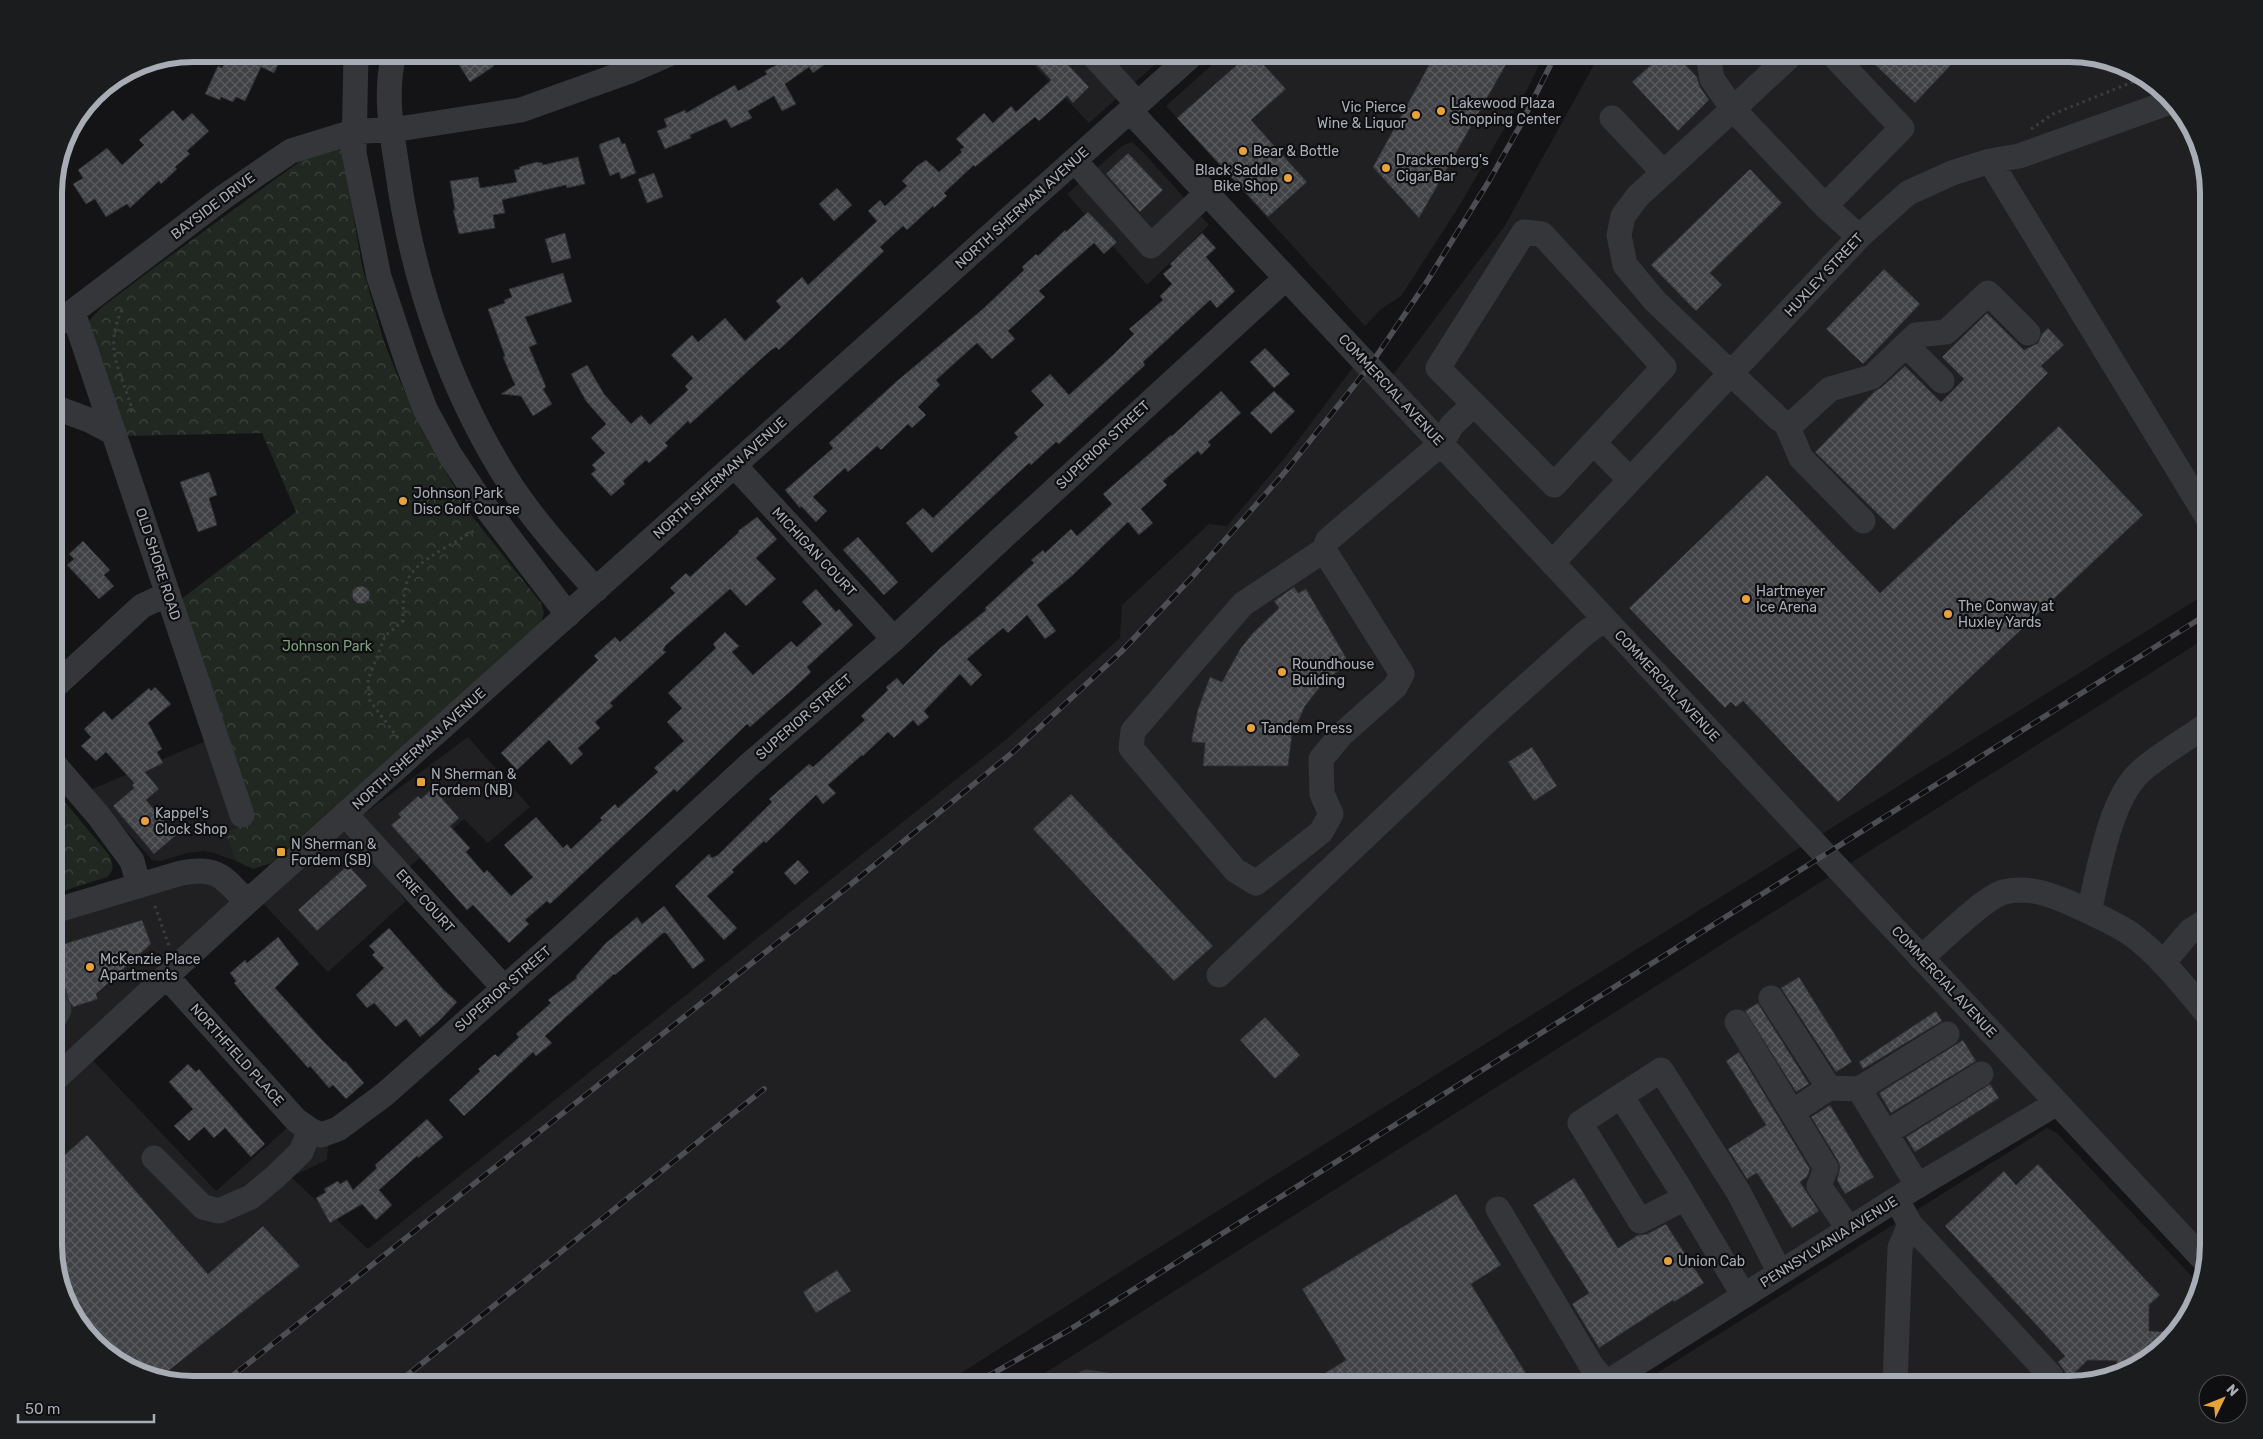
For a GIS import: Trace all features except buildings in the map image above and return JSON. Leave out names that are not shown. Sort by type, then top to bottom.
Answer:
[{"type":"street","points":[[356,63],[353,132],[360,184],[380,277],[408,364],[425,409],[450,454],[493,517],[568,615]]},
{"type":"street","points":[[392,63],[390,128],[403,209],[424,290],[449,366],[482,436],[511,485],[596,590]]},
{"type":"street","name":"BAYSIDE DRIVE","points":[[64,319],[279,157],[291,151],[353,132],[405,128],[521,110],[648,63]]},
{"type":"street","name":"COMMERCIAL AVENUE","points":[[1099,63],[1134,108],[1207,193],[2200,1255]]},
{"type":"street","name":"NORTH SHERMAN AVENUE","points":[[63,1072],[247,902],[1183,63]]},
{"type":"street","points":[[1714,63],[1712,79],[1734,109],[1825,206],[1859,237]]},
{"type":"street","points":[[1783,63],[1638,196],[1623,216],[1619,235],[1625,265],[1655,301],[1786,423],[1801,458],[1863,521]]},
{"type":"street","points":[[1825,206],[1902,128],[1841,63]]},
{"type":"street","name":"HUXLEY STREET","points":[[1552,564],[1859,237],[1908,193],[1952,173],[1990,161],[2019,156],[2165,104]]},
{"type":"street","points":[[1612,118],[1663,172]]},
{"type":"street","points":[[1075,161],[1151,246],[1207,193]]},
{"type":"street","points":[[1990,161],[2200,505]]},
{"type":"street","points":[[1524,232],[1542,234],[1664,367],[1554,484],[1474,404],[1438,368],[1524,232]]},
{"type":"street","name":"SUPERIOR STREET","points":[[310,1130],[321,1135],[338,1129],[384,1094],[504,988],[749,765],[894,639],[1286,278]]},
{"type":"street","points":[[1786,423],[1794,423],[1800,419],[1830,389],[1872,377],[1916,335],[1946,332],[1988,293],[2028,334]]},
{"type":"street","name":"OLD SHORE ROAD","points":[[64,319],[114,433],[242,816]]},
{"type":"street","points":[[1906,345],[1942,381]]},
{"type":"street","points":[[1324,550],[1402,674],[1395,687],[1340,735],[1321,759],[1322,794],[1331,814],[1322,832],[1256,883],[1235,870],[1131,748],[1134,731],[1243,604],[1324,550],[1328,540],[1441,444],[1452,425],[1474,404]]},
{"type":"street","points":[[63,410],[90,420],[114,433]]},
{"type":"street","points":[[1594,443],[1630,480]]},
{"type":"street","name":"MICHIGAN COURT","points":[[735,466],[894,639]]},
{"type":"street","points":[[527,561],[552,538]]},
{"type":"street","points":[[63,679],[142,606],[168,594]]},
{"type":"street","points":[[1219,976],[1486,722],[1604,619]]},
{"type":"street","points":[[2089,911],[2116,809],[2124,792],[2140,772],[2200,730]]},
{"type":"street","points":[[63,774],[98,815],[132,861],[139,886]]},
{"type":"street","name":"ERIE COURT","points":[[346,814],[504,988]]},
{"type":"street","points":[[63,908],[200,869],[222,877],[247,902]]},
{"type":"street","points":[[1921,958],[1986,902],[2003,892],[2021,890],[2047,893],[2089,911],[2130,934],[2163,962],[2200,1005]]},
{"type":"street","points":[[2163,962],[2190,931],[2200,924]]},
{"type":"street","name":"NORTHFIELD PLACE","points":[[167,977],[296,1120],[310,1130]]},
{"type":"street","points":[[1771,998],[1830,1088]]},
{"type":"street","points":[[1737,1022],[1826,1168],[1819,1186],[1849,1229]]},
{"type":"street","points":[[1792,1112],[1830,1088],[1859,1089],[1947,1034]]},
{"type":"street","points":[[1685,1198],[1640,1221],[1580,1123],[1660,1070],[1739,1193],[1780,1273]]},
{"type":"street","points":[[1886,1133],[1981,1074]]},
{"type":"street","points":[[1859,1089],[1918,1186]]},
{"type":"street","points":[[1621,1096],[1744,1296]]},
{"type":"street","name":"PENNSYLVANIA AVENUE","points":[[1618,1376],[1897,1199],[2057,1102]]},
{"type":"street","points":[[154,1158],[203,1207],[219,1211],[251,1197],[275,1177],[301,1152],[310,1130]]},
{"type":"street","points":[[1897,1199],[1910,1224],[2050,1376]]},
{"type":"street","points":[[1498,1209],[1599,1376]]},
{"type":"street","points":[[1895,1376],[1900,1248],[1910,1224]]},
{"type":"path","points":[[2019,156],[2023,137],[2035,124],[2053,114],[2135,81]]},
{"type":"path","points":[[400,741],[370,700],[368,680],[386,636],[403,621],[404,595],[409,577],[428,558],[473,532],[493,517]]},
{"type":"path","points":[[155,906],[169,946]]},
{"type":"shaded area","points":[[1032,63],[1157,63],[1089,123]]},
{"type":"shaded area","points":[[1214,63],[1540,63],[1529,86],[1458,208],[1401,296],[1381,309],[1365,326],[1166,106]]},
{"type":"shaded area","points":[[1595,63],[2069,63],[2103,67],[2127,76],[2156,95],[2178,121],[2187,136],[2196,160],[2199,177],[2200,598],[956,1376],[194,1376],[160,1372],[136,1363],[107,1344],[95,1332],[80,1311],[69,1287],[63,1254],[63,908],[200,869],[247,902],[85,1052],[216,1191],[296,1120],[329,1134],[327,1160],[291,1177],[368,1249],[1008,738],[1120,638],[1122,605],[1209,524],[1227,526],[1287,455],[1360,358],[1386,384],[1504,227]]},
{"type":"shaded area","points":[[1132,142],[1209,225],[1147,285],[1067,194],[1122,146]]},
{"type":"shaded area","points":[[2200,642],[2200,1256],[2056,1103],[1617,1376],[1040,1376]]},
{"type":"shaded area","points":[[468,737],[530,807],[488,843],[464,819],[391,883],[406,901],[328,972],[255,895]]},
{"type":"shaded area","points":[[208,740],[241,825],[225,832],[236,861],[203,851],[187,853],[161,861],[152,860],[90,790]]},
{"type":"shaded area","points":[[2047,1128],[2057,1133],[2196,1280],[2187,1303],[2178,1318],[2156,1344],[2135,1359],[2103,1372],[2086,1375],[1652,1376]]},
{"type":"green space","name":"Johnson Park","points":[[335,144],[342,149],[362,266],[384,342],[422,431],[471,515],[541,603],[544,613],[541,623],[271,863],[253,869],[236,861],[225,832],[245,824],[180,600],[296,512],[262,433],[122,436],[88,322],[102,307],[277,178],[309,155]]},
{"type":"green space","points":[[63,800],[109,855],[113,867],[107,877],[63,891]]},
{"type":"railway","points":[[232,1376],[850,885],[1012,753],[1121,652],[1193,576],[1285,472],[1369,367],[1426,283],[1489,181],[1520,126],[1552,63]]},
{"type":"railway","points":[[987,1376],[1069,1330],[2200,619]]},
{"type":"railway","points":[[406,1376],[764,1089]]},
{"type":"place","name":"Lakewood Plaza Shopping Center","points":[[1441,111]]},
{"type":"place","name":"Vic Pierce Wine & Liquor","points":[[1416,115]]},
{"type":"place","name":"Bear & Bottle","points":[[1243,151]]},
{"type":"place","name":"Drackenberg's Cigar Bar","points":[[1386,168]]},
{"type":"place","name":"Black Saddle Bike Shop","points":[[1288,178]]},
{"type":"place","name":"Johnson Park Disc Golf Course","points":[[403,501]]},
{"type":"place","name":"Hartmeyer Ice Arena","points":[[1746,599]]},
{"type":"place","name":"The Conway at Huxley Yards","points":[[1948,614]]},
{"type":"place","name":"Roundhouse Building","points":[[1282,672]]},
{"type":"place","name":"Tandem Press","points":[[1251,728]]},
{"type":"place","name":"N Sherman & Fordem (NB)","points":[[421,782]]},
{"type":"place","name":"Kappel's Clock Shop","points":[[145,821]]},
{"type":"place","name":"N Sherman & Fordem (SB)","points":[[281,852]]},
{"type":"place","name":"McKenzie Place Apartments","points":[[90,967]]},
{"type":"place","name":"Union Cab","points":[[1668,1261]]}]
